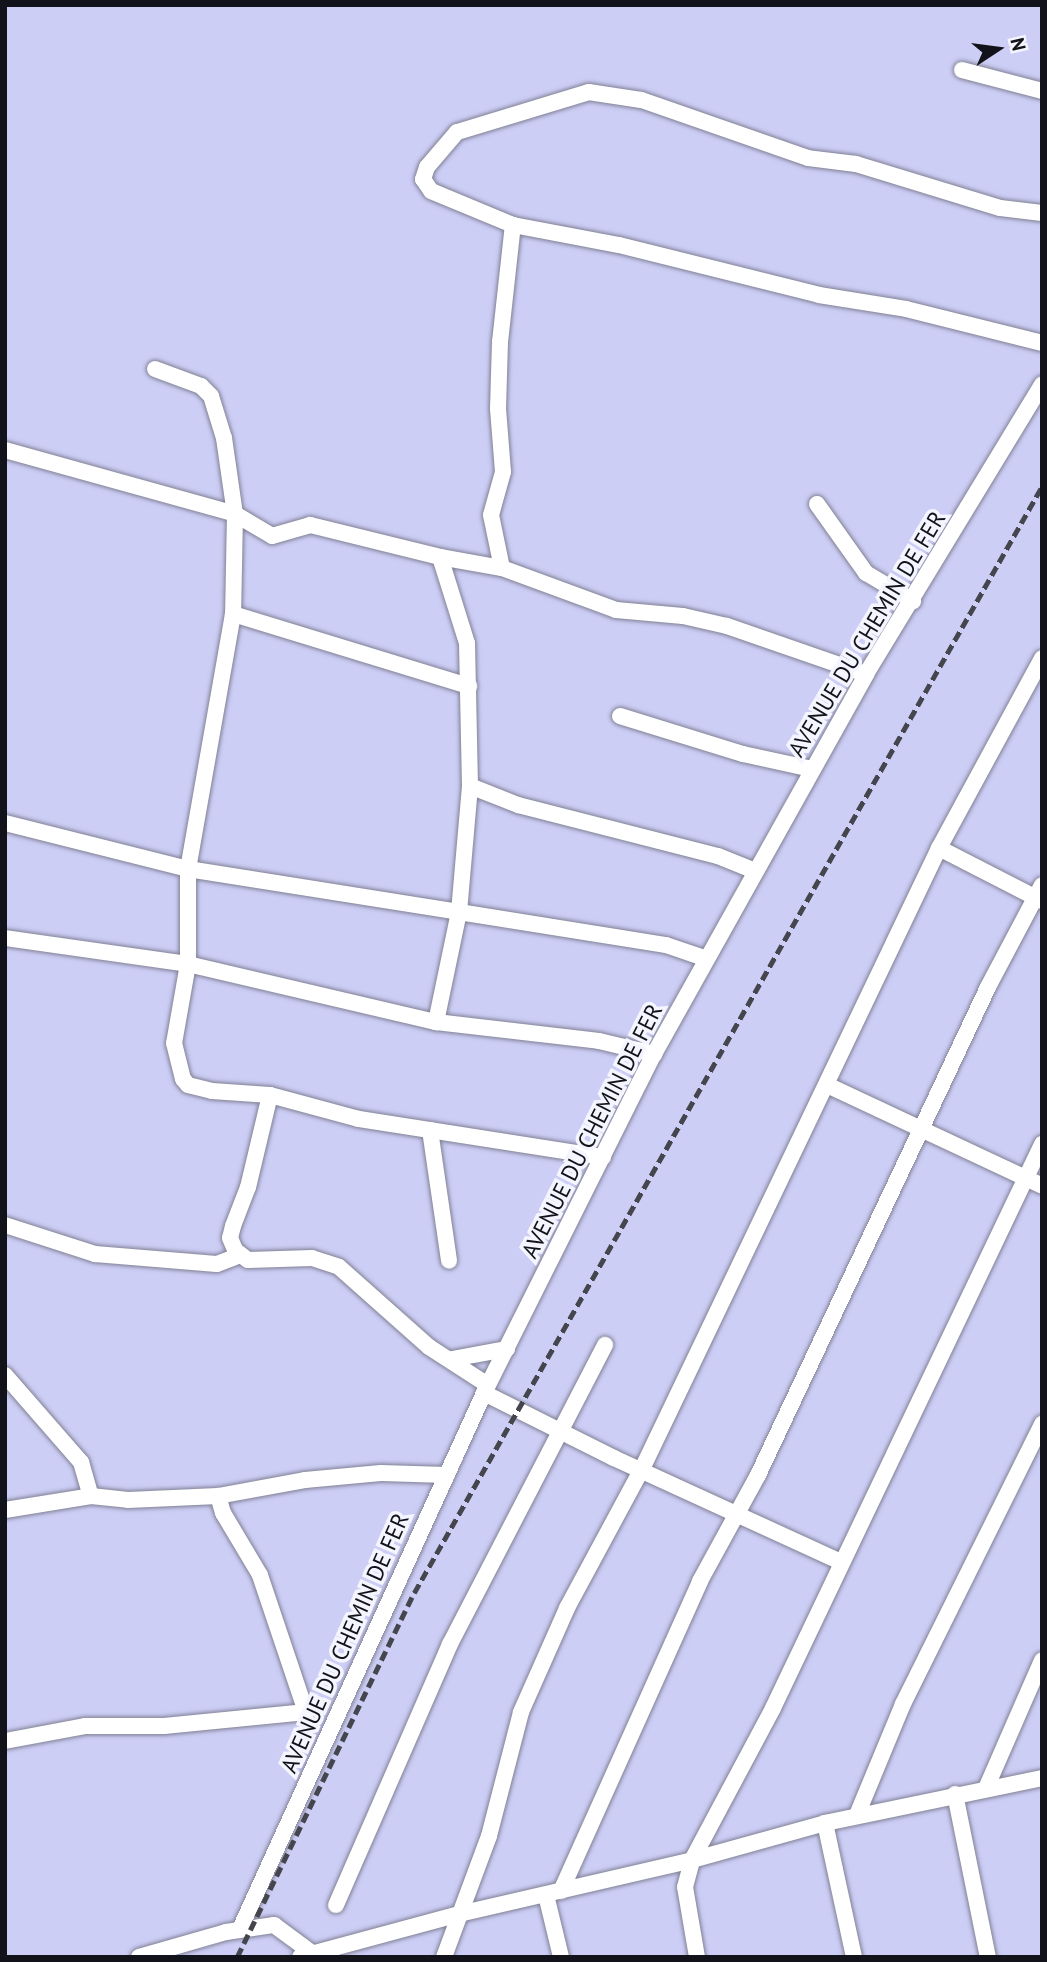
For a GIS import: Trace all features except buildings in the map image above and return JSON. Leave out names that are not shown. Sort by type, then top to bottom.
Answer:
[{"type":"street","points":[[962,69],[1042,91]]},
{"type":"street","points":[[1042,214],[1000,208],[856,164],[808,158],[641,100],[589,92],[457,132],[427,167],[423,179],[431,191],[513,225],[619,245],[820,295],[906,309],[1042,343]]},
{"type":"street","points":[[502,568],[491,515],[503,472],[498,409],[500,342],[513,225]]},
{"type":"street","points":[[155,369],[201,386],[211,397],[224,438],[235,514],[233,614],[188,869],[188,964],[174,1043],[183,1079],[188,1085],[212,1091],[270,1095],[359,1119],[603,1157]]},
{"type":"street","name":"AVENUE DU CHEMIN DE FER","points":[[240,1929],[486,1389],[654,1054],[866,674],[913,601],[1042,384]]},
{"type":"street","points":[[5,450],[235,514],[272,536],[310,525],[440,557],[502,568],[616,610],[683,616],[727,626],[866,674]]},
{"type":"street","points":[[817,504],[866,573],[913,601]]},
{"type":"street","points":[[436,1022],[458,912],[470,786],[469,686],[463,627],[440,557]]},
{"type":"street","points":[[233,614],[469,686]]},
{"type":"street","points":[[444,1957],[489,1836],[522,1712],[568,1608],[642,1469],[829,1086],[939,848],[1042,658]]},
{"type":"street","points":[[620,716],[812,769]]},
{"type":"street","points":[[470,786],[518,805],[718,856],[755,871]]},
{"type":"street","points":[[5,823],[188,869],[666,945],[707,959]]},
{"type":"street","points":[[561,1957],[553,1893],[922,1130],[988,987],[1040,895],[939,848]]},
{"type":"street","points":[[5,938],[188,964],[436,1022],[599,1041],[654,1054]]},
{"type":"street","points":[[829,1086],[1042,1186]]},
{"type":"street","points":[[270,1095],[230,1238],[240,1255],[248,1259],[312,1258],[339,1267],[429,1347],[452,1359],[486,1389],[559,1431],[841,1562]]},
{"type":"street","points":[[430,1130],[449,1261]]},
{"type":"street","points":[[697,1957],[685,1887],[691,1860],[773,1708],[841,1562],[956,1333],[1042,1144]]},
{"type":"street","points":[[5,1225],[95,1254],[217,1264],[240,1255]]},
{"type":"street","points":[[336,1905],[450,1644],[605,1345]]},
{"type":"street","points":[[452,1359],[507,1349]]},
{"type":"street","points":[[5,1375],[81,1461],[91,1496]]},
{"type":"street","points":[[858,1815],[903,1704],[1042,1424]]},
{"type":"street","points":[[5,1510],[91,1496],[128,1500],[218,1496],[330,1478],[425,1472],[447,1475]]},
{"type":"street","points":[[5,1741],[85,1726],[164,1726],[306,1712],[260,1575],[223,1513],[218,1496]]},
{"type":"street","points":[[986,1786],[1042,1660]]},
{"type":"street","points":[[139,1957],[240,1929],[274,1925],[306,1955],[458,1914],[691,1860],[858,1815],[986,1786],[1042,1778]]},
{"type":"street","points":[[955,1794],[988,1957]]},
{"type":"street","points":[[825,1823],[854,1957]]},
{"type":"shaded area","points":[[5,5],[1042,5],[1042,1957],[5,1957]]},
{"type":"railway","points":[[237,1957],[414,1593],[1042,486]]}]
